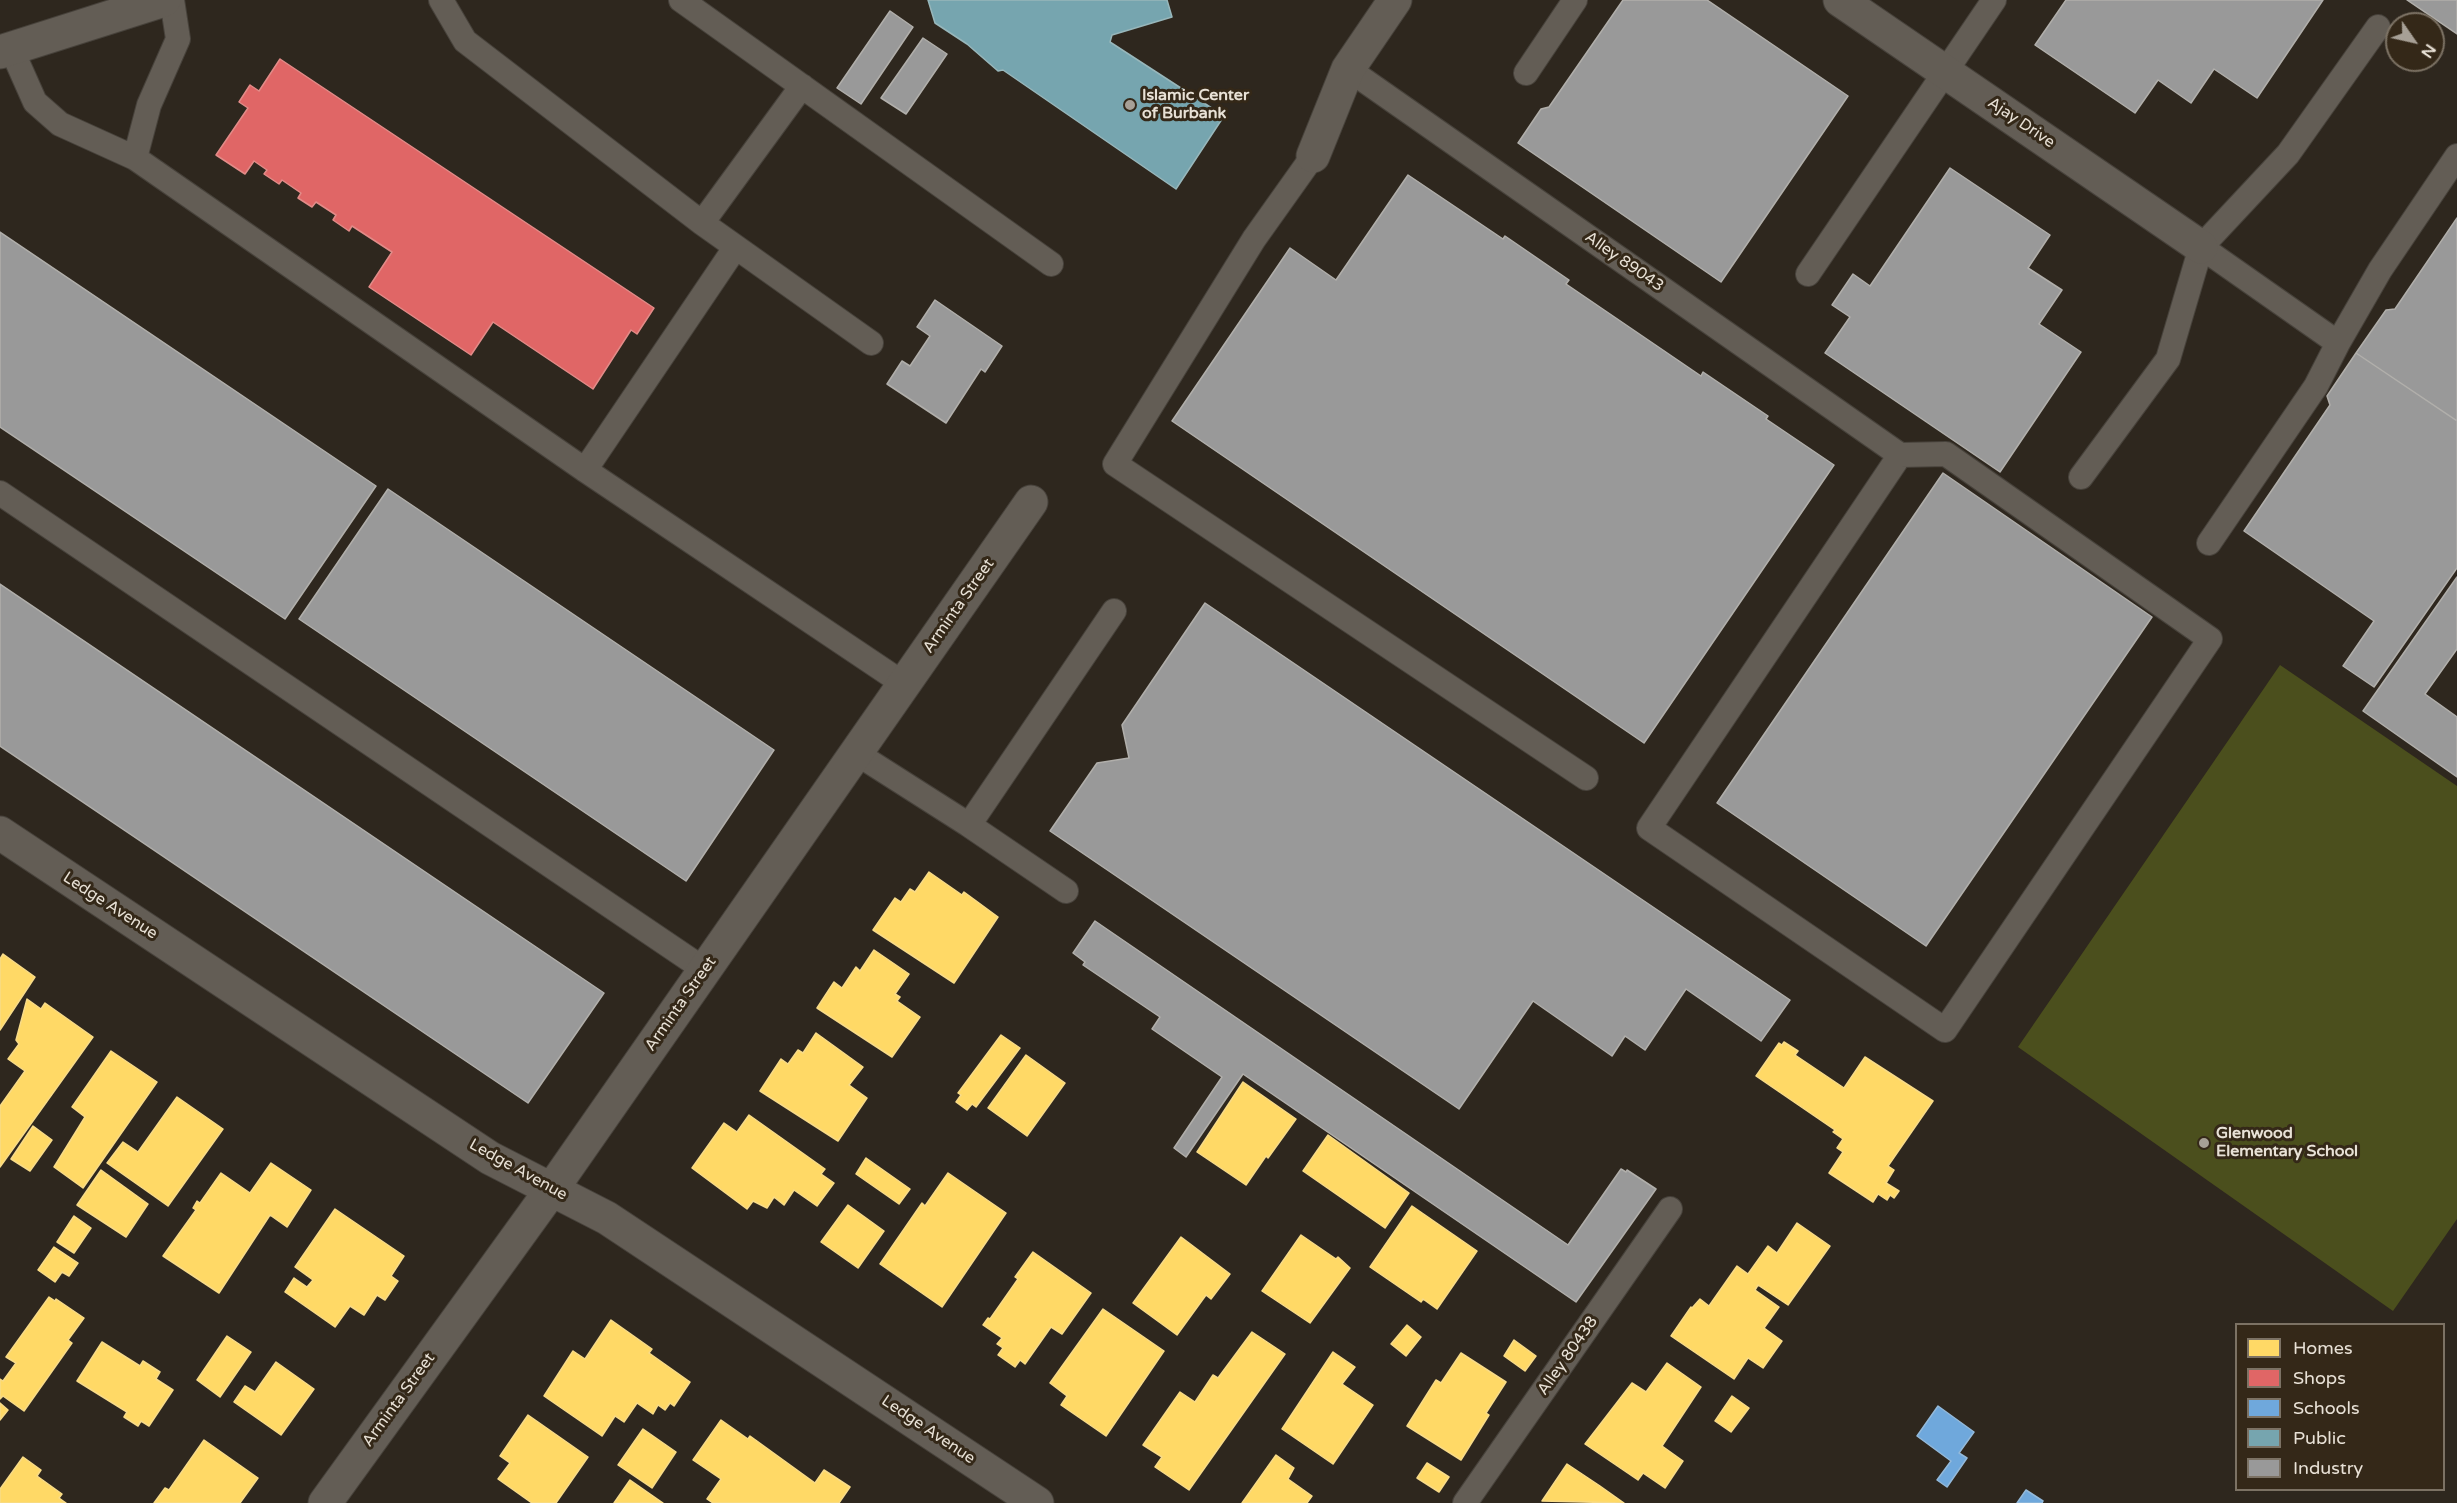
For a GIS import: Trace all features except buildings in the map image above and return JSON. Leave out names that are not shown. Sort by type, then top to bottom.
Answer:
[{"type":"street","points":[[5,50],[164,0]]},
{"type":"street","points":[[1313,156],[1348,69],[1395,0]]},
{"type":"street","name":"Ajay Drive","points":[[1840,0],[2201,247]]},
{"type":"street","name":"Arminta Street","points":[[325,1503],[552,1189],[1031,502]]},
{"type":"street","name":"Ledge Avenue","points":[[0,833],[490,1158],[607,1218],[1037,1503]]},
{"type":"lane","points":[[135,158],[149,105],[178,39],[172,0]]},
{"type":"lane","points":[[441,0],[465,41],[735,248],[871,343]]},
{"type":"lane","points":[[681,0],[1051,264]]},
{"type":"lane","points":[[1526,73],[1575,0]]},
{"type":"lane","points":[[1808,274],[1994,0]]},
{"type":"lane","points":[[2081,477],[2168,359],[2201,247],[2288,154],[2379,27]]},
{"type":"lane","points":[[5,50],[34,102],[60,124],[135,158],[585,470],[904,684]]},
{"type":"lane","name":"Alley 89043","points":[[1348,69],[1900,455]]},
{"type":"lane","points":[[702,223],[802,86]]},
{"type":"lane","points":[[1313,156],[1254,239],[1115,464],[1586,778]]},
{"type":"lane","points":[[2210,543],[2316,386],[2380,270],[2457,156]]},
{"type":"lane","points":[[2201,247],[2338,344]]},
{"type":"lane","points":[[585,470],[735,248]]},
{"type":"lane","points":[[1946,454],[2210,639],[1945,1030],[1650,828],[1900,455],[1946,454]]},
{"type":"lane","points":[[0,493],[705,970]]},
{"type":"lane","points":[[969,825],[1114,611]]},
{"type":"lane","points":[[856,753],[969,825],[1066,891]]},
{"type":"lane","name":"Alley 80438","points":[[1466,1503],[1670,1209]]},
{"type":"green space","points":[[2280,665],[2457,786],[2457,1219],[2393,1311],[2018,1047]]},
{"type":"place","name":"Islamic Center of Burbank","points":[[1130,105]]},
{"type":"place","name":"Glenwood Elementary School","points":[[2204,1143]]}]
